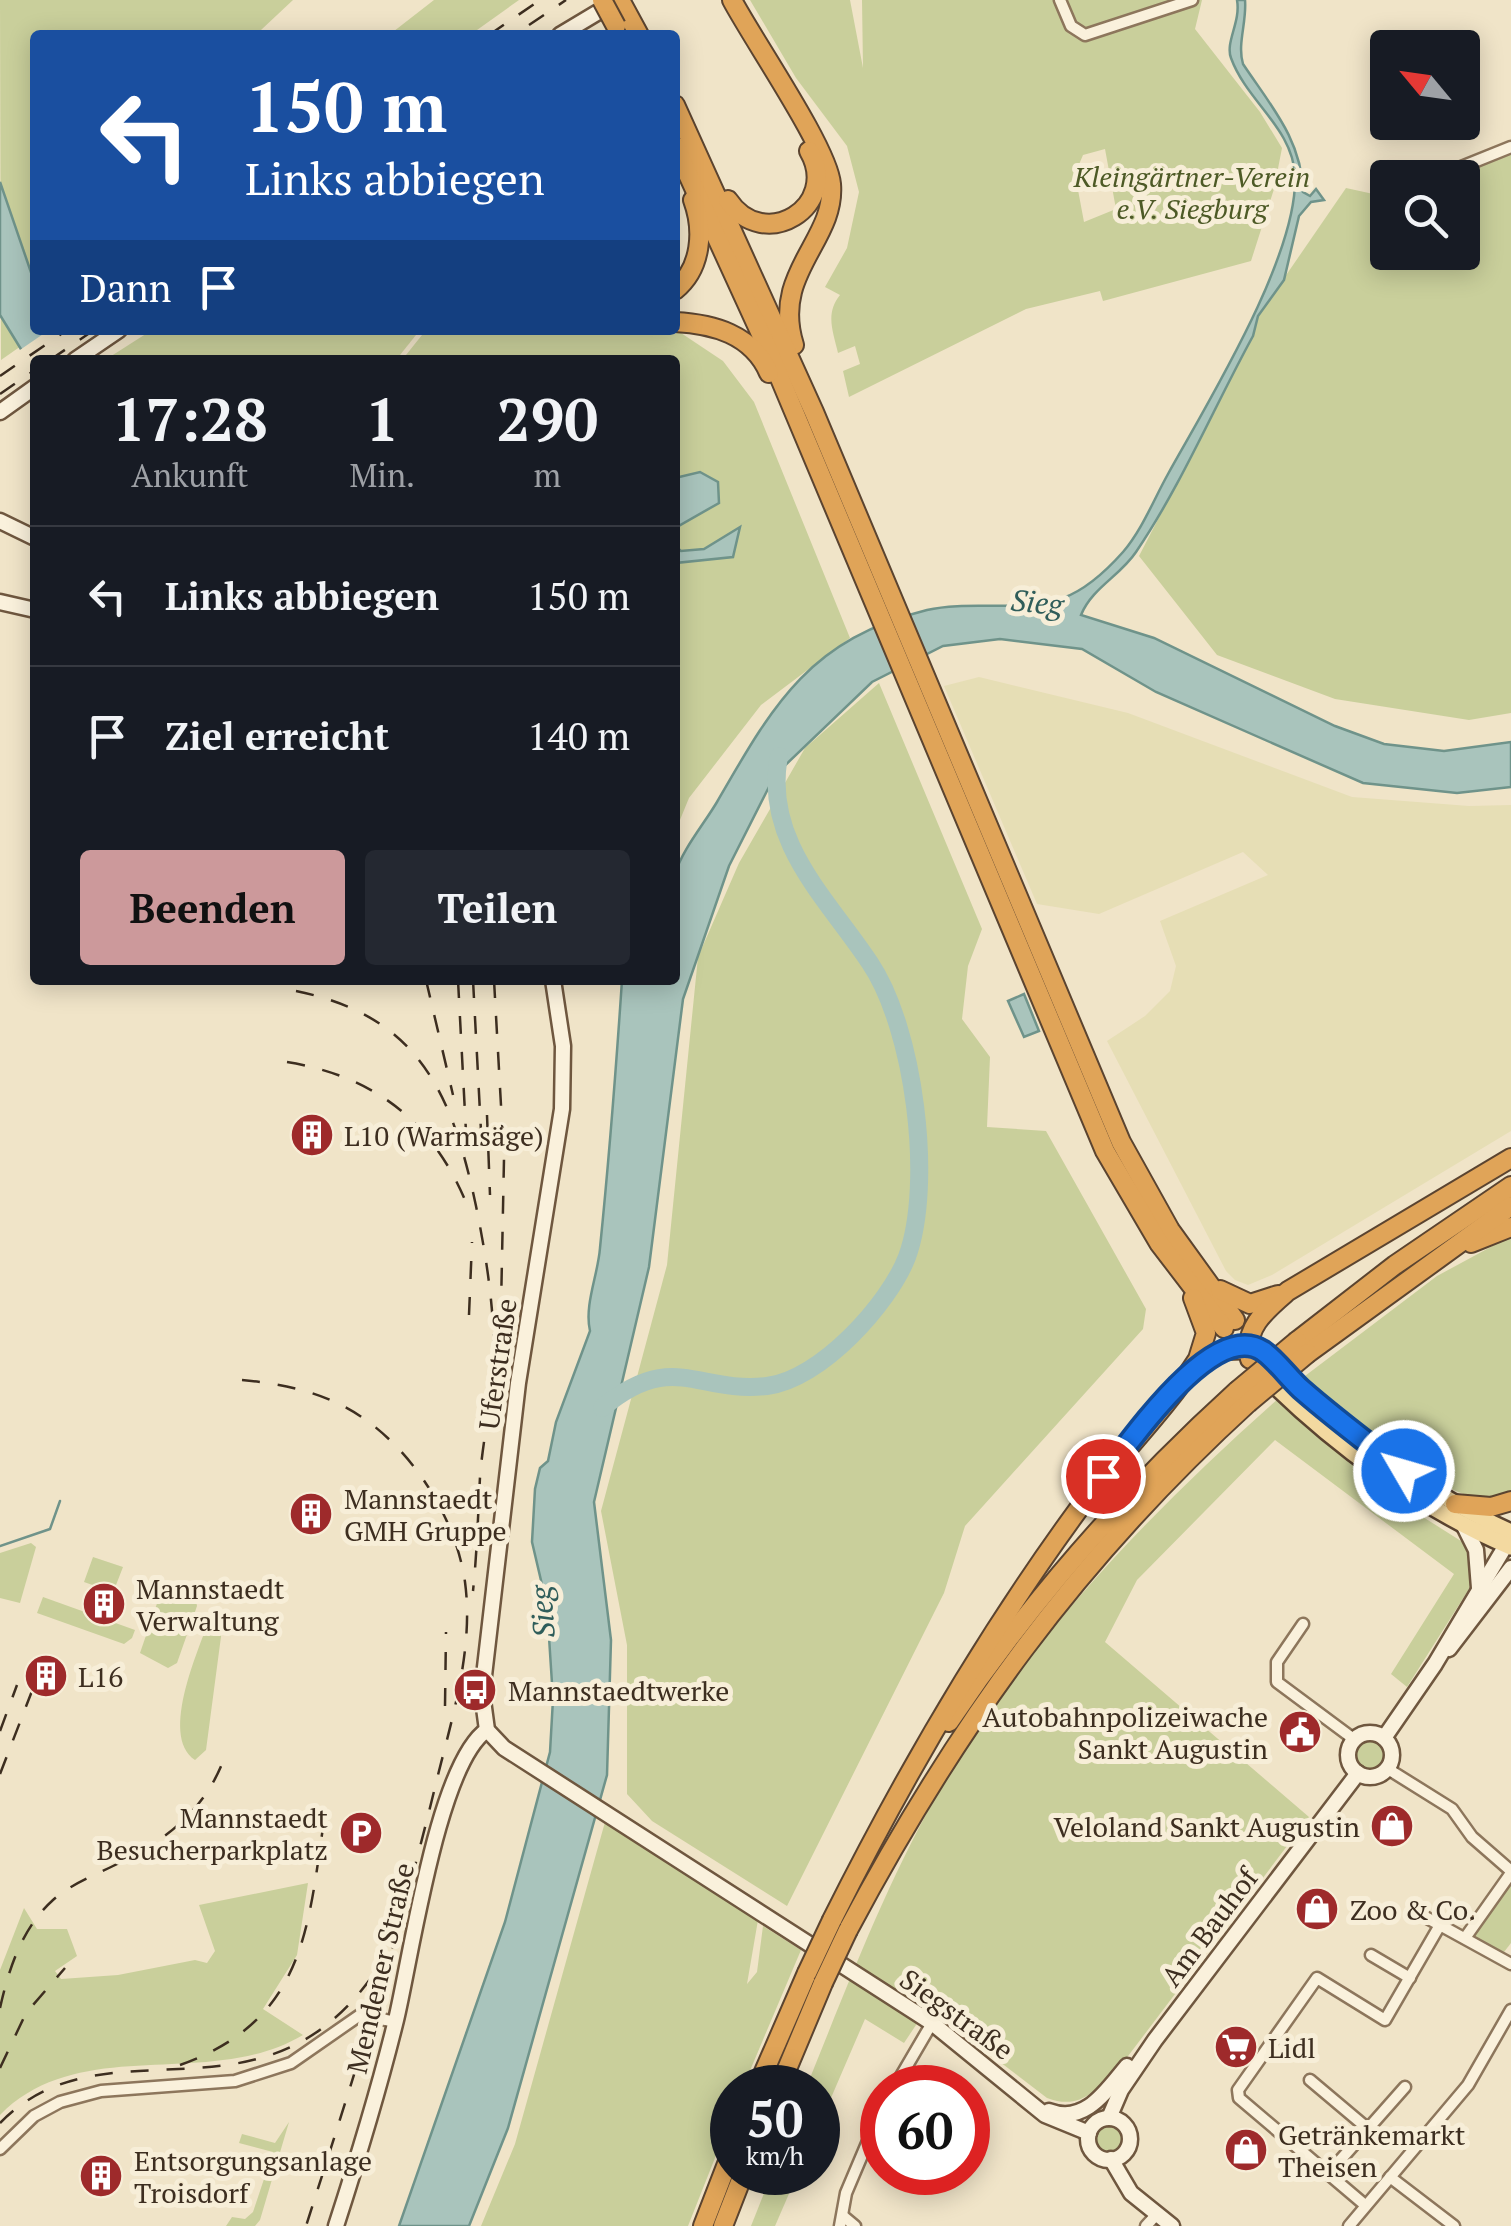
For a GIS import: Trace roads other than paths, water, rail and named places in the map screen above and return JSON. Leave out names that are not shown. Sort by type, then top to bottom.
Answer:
[{"type":"highway","points":[[602,0],[622,26]]},
{"type":"highway","points":[[619,0],[622,26]]},
{"type":"highway","points":[[698,154],[714,171],[730,203],[750,221],[777,225],[791,221],[811,201],[816,186],[814,158],[719,0]]},
{"type":"highway","points":[[732,0],[828,167],[830,204],[796,272],[788,314],[814,412]]},
{"type":"highway","points":[[680,115],[814,412],[879,592],[1030,952],[1105,1151],[1230,1324]]},
{"type":"highway","points":[[680,157],[725,248],[798,428]]},
{"type":"highway","points":[[680,161],[699,216],[700,242],[696,262],[680,283]]},
{"type":"highway","points":[[680,322],[709,324],[740,338],[765,364],[879,592]]},
{"type":"highway","points":[[1194,1279],[1238,1302],[1250,1304],[1288,1291],[1511,1158]]},
{"type":"highway","points":[[862,1860],[949,1722],[1033,1608],[1104,1523],[1395,1265],[1511,1186]]},
{"type":"highway","points":[[1302,1347],[1511,1206]]},
{"type":"highway","points":[[1426,1264],[1511,1226]]},
{"type":"highway","points":[[1190,1372],[1206,1333],[1194,1279]]},
{"type":"highway","points":[[770,2065],[840,1925],[862,1860],[916,1756],[995,1629],[1094,1489],[1190,1372],[1216,1354],[1250,1348],[1258,1320],[1288,1291]]},
{"type":"highway","points":[[840,1925],[934,1774],[1024,1645],[1107,1542],[1242,1397]]},
{"type":"highway","points":[[1455,1504],[1491,1507],[1511,1501]]},
{"type":"highway","points":[[787,2065],[815,1978]]},
{"type":"highway","points":[[703,2226],[715,2195]]},
{"type":"highway","points":[[723,2226],[735,2195]]},
{"type":"main road","points":[[1230,1324],[1336,1438],[1463,1524],[1510,1540]]},
{"type":"main road","points":[[1250,1348],[1374,1449],[1510,1540]]},
{"type":"street","points":[[568,30],[619,0]]},
{"type":"street","points":[[1060,0],[1071,26],[1085,34],[1192,0]]},
{"type":"street","points":[[1479,160],[1511,147]]},
{"type":"street","points":[[82,355],[112,335]]},
{"type":"street","points":[[0,412],[30,391]]},
{"type":"street","points":[[0,521],[30,538]]},
{"type":"street","points":[[0,601],[30,606]]},
{"type":"street","name":"Uferstraße","points":[[487,1730],[482,1693],[516,1401],[562,1109],[563,1046],[554,985]]},
{"type":"street","points":[[1463,1524],[1476,1550],[1479,1589]]},
{"type":"street","points":[[1384,1738],[1435,1664],[1510,1540]]},
{"type":"street","points":[[1435,1664],[1511,1568]]},
{"type":"street","points":[[1483,1608],[1511,1585]]},
{"type":"street","points":[[1304,1624],[1277,1662],[1277,1682],[1355,1740]]},
{"type":"street","name":"Siegstraße","points":[[487,1730],[504,1748],[932,2023],[1061,2124],[1089,2133]]},
{"type":"street","name":"Mendener Straße","points":[[336,2226],[396,2022],[436,1840],[470,1750],[487,1730]]},
{"type":"street","points":[[1372,1733],[1384,1738],[1392,1756],[1388,1769],[1377,1776],[1358,1773],[1349,1761],[1355,1740],[1372,1733]]},
{"type":"street","points":[[1388,1769],[1452,1810],[1472,1838],[1511,1872],[1464,1938]]},
{"type":"street","name":"Am Bauhof","points":[[1109,2118],[1120,2090],[1155,2040],[1358,1773]]},
{"type":"street","points":[[1418,1913],[1511,1964]]},
{"type":"street","points":[[1365,2206],[1239,2098],[1238,2090],[1292,2019],[1317,1978],[1385,2020],[1440,1926]]},
{"type":"street","points":[[1371,1955],[1410,1978]]},
{"type":"street","points":[[1349,2226],[1468,2085],[1511,2010]]},
{"type":"street","points":[[0,2149],[34,2116],[74,2096],[235,2082],[310,2053],[360,2015],[396,2022]]},
{"type":"street","points":[[907,2065],[932,2023]]},
{"type":"street","points":[[1030,2102],[1063,2115],[1080,2113],[1155,2040]]},
{"type":"street","points":[[1310,2080],[1368,2128]]},
{"type":"street","points":[[1328,2174],[1405,2087]]},
{"type":"street","points":[[1111,2160],[1122,2155],[1130,2138],[1126,2126],[1109,2118],[1096,2122],[1089,2133],[1093,2152],[1111,2160],[1120,2180],[1172,2226]]},
{"type":"street","points":[[855,2226],[842,2221],[846,2193],[860,2160]]},
{"type":"street","points":[[1390,2178],[1454,2226]]},
{"type":"street","points":[[1146,2226],[1157,2214]]},
{"type":"water","points":[[1237,0],[1245,0],[1243,64],[1291,140],[1303,192],[1310,196],[1316,189],[1324,200],[1311,202],[1299,216],[1284,280],[1258,316],[1253,336],[1168,500],[1136,552],[1092,597],[1081,615],[1154,638],[1335,726],[1384,744],[1444,751],[1511,742],[1511,787],[1457,793],[1363,783],[1156,692],[1082,649],[1000,639],[943,646],[872,682],[775,775],[729,866],[683,999],[649,1267],[594,1502],[611,1640],[607,1775],[508,2128],[469,2226],[399,2226],[505,1922],[550,1752],[553,1699],[547,1606],[532,1542],[535,1489],[540,1468],[548,1461],[556,1422],[590,1331],[622,985],[680,985],[680,861],[777,706],[823,658],[886,623],[927,610],[1030,605],[1063,598],[1103,572],[1136,534],[1248,328],[1282,246],[1292,209],[1295,176],[1286,144],[1231,58]]},
{"type":"water","points":[[0,182],[30,269],[30,335],[55,335],[39,355],[30,355],[30,364],[0,315]]},
{"type":"water","points":[[700,472],[718,482],[719,503],[680,525],[680,477]]},
{"type":"water","points":[[740,527],[733,557],[680,562],[680,550],[704,549]]},
{"type":"water","points":[[1024,994],[1039,1031],[1024,1037],[1008,1001]]},
{"type":"waterway","points":[[602,1408],[627,1390],[667,1377],[743,1387],[787,1381],[809,1370],[850,1337],[885,1296],[907,1257],[919,1189],[919,1149],[908,1065],[885,991],[789,842],[780,815],[779,756]]},
{"type":"waterway","points":[[0,1546],[50,1529],[60,1501]]},
{"type":"railway","points":[[496,30],[540,0]]},
{"type":"railway","points":[[529,25],[566,0]]},
{"type":"railway","points":[[31,355],[60,335]]},
{"type":"railway","points":[[57,355],[87,335]]},
{"type":"railway","points":[[0,376],[30,355]]},
{"type":"railway","points":[[0,394],[30,373]]},
{"type":"railway","points":[[427,985],[453,1095]]},
{"type":"railway","points":[[458,985],[466,1132]]},
{"type":"railway","points":[[473,985],[481,1131]]},
{"type":"railway","points":[[494,985],[504,1159],[501,1308]]},
{"type":"railway","points":[[296,991],[338,1003],[373,1019],[401,1040],[441,1095],[466,1165],[486,1262],[494,1356],[480,1477],[473,1591]]},
{"type":"railway","points":[[287,1062],[346,1078],[396,1106],[435,1147],[465,1200]]},
{"type":"railway","points":[[487,1115],[490,1195]]},
{"type":"railway","points":[[469,1315],[472,1242]]},
{"type":"railway","points":[[242,1380],[291,1387],[337,1403],[361,1416],[403,1454],[422,1477],[450,1528],[465,1582],[467,1607],[460,1683],[422,1839],[306,2226]]},
{"type":"railway","points":[[445,1706],[446,1632]]},
{"type":"railway","points":[[0,1731],[17,1685]]},
{"type":"railway","points":[[0,1774],[32,1691]]},
{"type":"railway","points":[[0,2008],[18,1950],[42,1911],[67,1889],[168,1834],[209,1789],[227,1750]]},
{"type":"railway","points":[[180,2065],[223,2045],[255,2022],[278,1994],[295,1962],[306,1927],[326,1807]]},
{"type":"railway","points":[[0,2123],[43,2092],[90,2076],[240,2063],[290,2047],[338,2015],[383,1960]]},
{"type":"railway","points":[[0,2068],[26,2013],[65,1968]]},
{"type":"place","name":"L10 (Warmsäge)","points":[[312,1135]]},
{"type":"place","name":"Mannstaedt GMH Gruppe","points":[[311,1514]]},
{"type":"place","name":"Mannstaedt Verwaltung","points":[[104,1604]]},
{"type":"place","name":"L16","points":[[46,1676]]},
{"type":"place","name":"Mannstaedtwerke","points":[[475,1690]]},
{"type":"place","name":"Autobahnpolizeiwache Sankt Augustin","points":[[1300,1732]]},
{"type":"place","name":"Veloland Sankt Augustin","points":[[1392,1826]]},
{"type":"place","name":"Mannstaedt Besucherparkplatz","points":[[361,1833]]},
{"type":"place","name":"Zoo & Co.","points":[[1317,1909]]},
{"type":"place","name":"Lidl","points":[[1236,2047]]},
{"type":"place","name":"Getränkemarkt Theisen","points":[[1246,2150]]},
{"type":"place","name":"Entsorgungsanlage Troisdorf","points":[[101,2176]]},
{"type":"park label","name":"Kleingärtner-Verein e.V. Siegburg","points":[[1192,192]]},
{"type":"water label","name":"Sieg","points":[[1037,602]]},
{"type":"water label","name":"Sieg","points":[[542,1612]]}]
